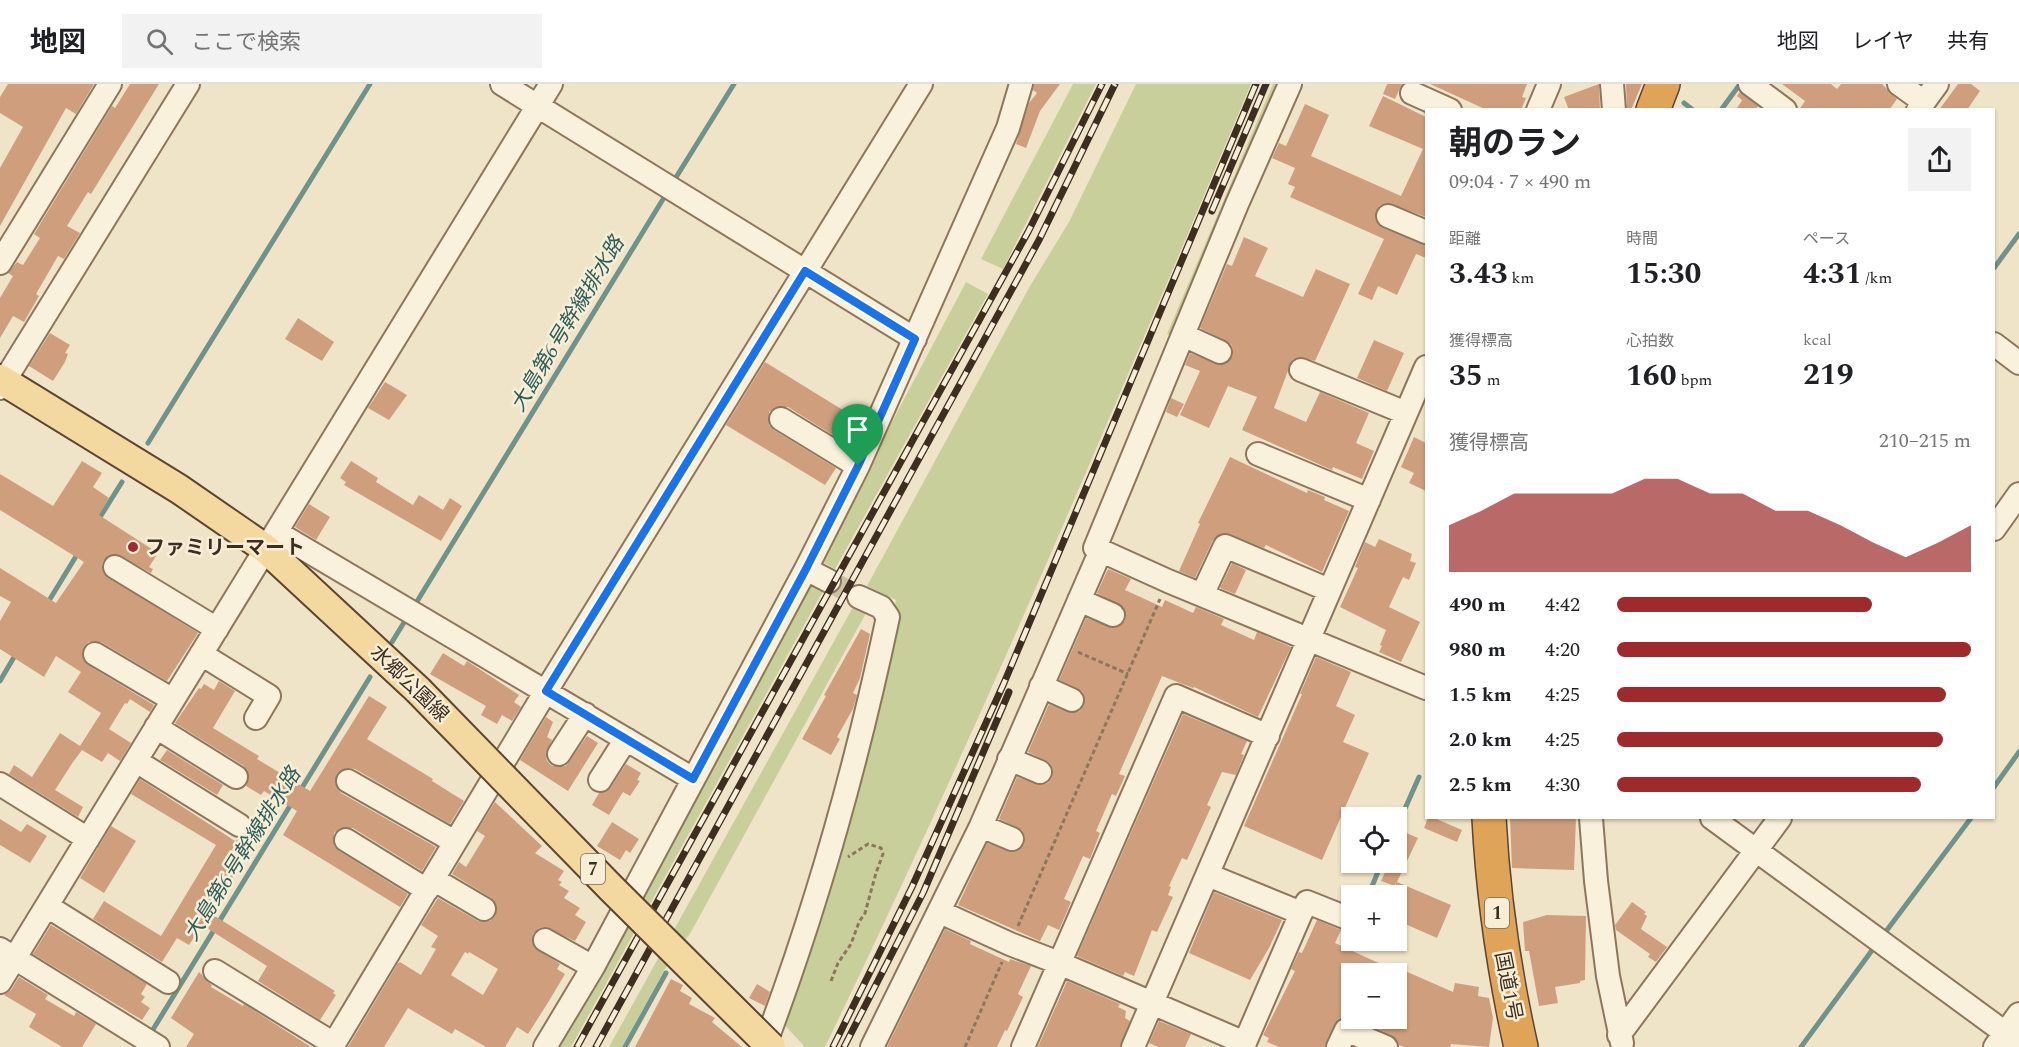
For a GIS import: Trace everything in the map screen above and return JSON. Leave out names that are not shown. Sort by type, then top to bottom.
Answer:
[{"type":"highway","points":[[1654,108],[1663,84]]},
{"type":"highway","name":"国道1号","points":[[1489,819],[1494,895],[1505,968],[1521,1047]]},
{"type":"main road","name":"水郷公園線","points":[[1,383],[271,541],[612,889],[771,1047]]},
{"type":"street","points":[[0,263],[111,84]]},
{"type":"street","points":[[1,383],[188,84]]},
{"type":"street","points":[[502,84],[544,96],[672,189],[915,339]]},
{"type":"street","points":[[215,971],[333,1045],[546,691],[921,84]]},
{"type":"street","points":[[545,1047],[593,967],[806,569],[858,466],[1008,128],[1021,84]]},
{"type":"street","points":[[1290,84],[1095,548],[1168,581],[1425,688]]},
{"type":"street","points":[[1539,108],[1549,84]]},
{"type":"street","points":[[1612,84],[1614,108]]},
{"type":"street","points":[[1750,84],[1782,108]]},
{"type":"street","points":[[1899,84],[1926,94]]},
{"type":"street","points":[[1412,93],[1446,108]]},
{"type":"street","points":[[0,982],[8,953],[47,906],[544,96]]},
{"type":"street","points":[[1388,216],[1425,232]]},
{"type":"street","points":[[1183,335],[1220,352]]},
{"type":"street","points":[[1995,345],[2019,363]]},
{"type":"street","points":[[1133,1047],[1425,369]]},
{"type":"street","points":[[1301,370],[1406,413]]},
{"type":"street","points":[[781,419],[858,466]]},
{"type":"street","points":[[1258,454],[1369,500]]},
{"type":"street","points":[[1995,528],[2019,494]]},
{"type":"street","points":[[271,541],[410,611],[693,779]]},
{"type":"street","points":[[1202,595],[1225,546],[1329,590]]},
{"type":"street","points":[[872,1047],[981,825],[1101,550]]},
{"type":"street","points":[[115,567],[217,628]]},
{"type":"street","points":[[806,569],[829,581]]},
{"type":"street","points":[[764,1047],[824,872],[869,708],[888,617],[881,608],[859,597]]},
{"type":"street","points":[[1078,600],[1113,615]]},
{"type":"street","points":[[95,654],[173,700]]},
{"type":"street","points":[[201,654],[269,696],[256,718]]},
{"type":"street","points":[[1041,686],[1072,700]]},
{"type":"street","points":[[1023,1047],[1176,696],[1268,736]]},
{"type":"street","points":[[559,754],[585,714]]},
{"type":"street","points":[[156,728],[236,777]]},
{"type":"street","points":[[600,780],[626,739]]},
{"type":"street","points":[[1009,759],[1040,772]]},
{"type":"street","points":[[136,761],[239,825]]},
{"type":"street","points":[[348,781],[455,842]]},
{"type":"street","points":[[0,784],[88,839]]},
{"type":"street","points":[[1591,819],[1608,976],[1622,1041]]},
{"type":"street","points":[[1713,819],[2006,1041],[2019,1014]]},
{"type":"street","points":[[1622,1041],[1779,819]]},
{"type":"street","points":[[981,825],[1012,839]]},
{"type":"street","points":[[346,840],[484,909]]},
{"type":"street","points":[[1208,874],[1301,913]]},
{"type":"street","points":[[940,912],[1248,1045],[1307,902],[1341,916]]},
{"type":"street","points":[[47,906],[168,982]]},
{"type":"street","points":[[545,940],[593,967]]},
{"type":"street","points":[[8,953],[151,1042]]},
{"type":"street","points":[[1338,1047],[1346,1030],[1386,1047]]},
{"type":"path","points":[[965,1047],[1168,581]]},
{"type":"path","points":[[1060,644],[1128,674]]},
{"type":"path","points":[[824,872],[868,844],[881,848],[884,854],[876,873],[865,914],[858,922],[852,944],[838,963],[831,981]]},
{"type":"green space","points":[[1073,84],[1096,84],[1003,269],[981,259]]},
{"type":"green space","points":[[1136,84],[1251,84],[1044,568],[882,928],[825,1047],[805,1047],[780,1020],[847,805],[896,600],[867,586],[1030,286],[1069,222]]},
{"type":"green space","points":[[1273,84],[1280,84],[1174,338],[1167,334]]},
{"type":"green space","points":[[966,282],[988,294],[835,569],[819,560]]},
{"type":"green space","points":[[807,580],[823,591],[571,1047],[557,1047]]},
{"type":"green space","points":[[853,607],[866,613],[691,932],[665,969],[622,1047],[609,1047]]},
{"type":"building","points":[[8,84],[94,84],[76,114],[66,108],[0,226],[0,168],[23,127],[0,113],[0,97]]},
{"type":"building","points":[[130,84],[159,84],[91,194],[88,192],[67,226],[80,233],[64,259],[58,256],[36,294],[39,296],[24,322],[13,316],[0,338],[0,298],[13,276],[8,273],[17,262],[23,265],[40,238],[34,234],[112,106],[115,108]]},
{"type":"building","points":[[1034,84],[1060,84],[1040,111],[1026,148],[1016,144],[1029,103],[1037,93],[1033,90]]},
{"type":"building","points":[[1387,84],[1402,84],[1395,99],[1383,94]]},
{"type":"building","points":[[1430,84],[1527,84],[1522,97],[1526,98],[1522,108],[1483,108]]},
{"type":"building","points":[[1599,84],[1600,108],[1568,108],[1564,97]]},
{"type":"building","points":[[1626,84],[1642,84],[1632,108],[1627,108]]},
{"type":"building","points":[[1782,84],[1831,84],[1837,89],[1841,84],[1882,84],[1897,99],[1890,108],[1800,108],[1805,101]]},
{"type":"building","points":[[1958,84],[1971,84],[1980,91],[1968,108],[1940,108]]},
{"type":"building","points":[[1740,92],[1758,106],[1756,108],[1737,108],[1742,100],[1737,96]]},
{"type":"building","points":[[1383,96],[1425,117],[1425,217],[1387,203],[1379,206],[1375,218],[1383,228],[1425,245],[1425,258],[1416,254],[1397,295],[1378,286],[1372,300],[1358,294],[1384,239],[1290,197],[1295,187],[1288,184],[1295,168],[1272,158],[1279,143],[1286,146],[1305,104],[1329,115],[1311,156],[1401,196],[1423,149],[1369,126]]},
{"type":"building","points":[[1244,237],[1268,248],[1255,276],[1303,297],[1316,269],[1350,284],[1315,361],[1300,357],[1292,360],[1274,408],[1306,422],[1320,392],[1369,413],[1356,443],[1374,451],[1362,479],[1333,467],[1332,470],[1242,430],[1257,397],[1228,386],[1209,428],[1180,415],[1200,371],[1185,365],[1190,353],[1221,365],[1227,363],[1232,357],[1231,344],[1200,328],[1227,264],[1232,266]]},
{"type":"building","points":[[298,318],[334,342],[322,361],[285,339]]},
{"type":"building","points":[[50,333],[70,345],[65,353],[68,354],[65,362],[53,381],[29,366]]},
{"type":"building","points":[[1374,340],[1404,353],[1387,391],[1357,378]]},
{"type":"building","points":[[765,362],[859,420],[847,444],[788,407],[775,407],[769,412],[769,425],[774,430],[836,468],[825,485],[726,425]]},
{"type":"building","points":[[385,382],[407,395],[389,420],[368,408]]},
{"type":"building","points":[[1171,398],[1184,404],[1177,417],[1166,412]]},
{"type":"building","points":[[1414,437],[1425,442],[1425,491],[1409,483],[1414,473],[1401,467]]},
{"type":"building","points":[[1230,457],[1307,493],[1308,490],[1325,497],[1324,500],[1349,511],[1322,572],[1266,545],[1264,548],[1224,533],[1213,540],[1195,578],[1179,571],[1200,524],[1198,523]]},
{"type":"building","points":[[82,461],[102,473],[93,487],[109,498],[99,515],[158,553],[149,567],[153,569],[151,573],[115,554],[103,561],[104,574],[198,633],[167,681],[101,642],[89,642],[84,647],[82,654],[88,665],[154,705],[150,712],[130,699],[127,704],[125,703],[109,729],[131,743],[120,761],[108,753],[102,762],[82,750],[73,762],[55,790],[83,807],[78,817],[9,774],[14,765],[32,777],[60,733],[80,746],[101,713],[68,692],[81,672],[56,656],[44,677],[0,649],[0,621],[11,602],[0,596],[0,568],[56,603],[84,562],[0,510],[0,474],[53,506]]},
{"type":"building","points":[[351,461],[378,478],[376,482],[413,505],[419,495],[443,510],[450,498],[462,506],[441,541],[344,485],[346,482],[340,478]]},
{"type":"building","points":[[309,504],[330,517],[316,540],[295,527]]},
{"type":"building","points":[[1379,539],[1412,554],[1410,561],[1416,563],[1409,580],[1403,577],[1389,607],[1420,622],[1401,662],[1379,652],[1386,630],[1340,607],[1358,568],[1355,567],[1365,542],[1375,547]]},
{"type":"building","points":[[1232,563],[1246,570],[1235,594],[1220,588]]},
{"type":"building","points":[[1108,569],[1131,579],[1125,590],[1162,607],[1165,600],[1193,613],[1196,607],[1224,619],[1221,625],[1254,640],[1257,632],[1291,647],[1258,717],[1194,687],[1162,676],[1119,774],[1125,776],[1116,796],[1112,794],[1096,831],[1100,833],[1090,859],[1083,856],[1064,899],[1071,902],[1059,930],[1048,925],[1040,941],[958,905],[987,843],[1013,852],[1024,845],[1025,837],[1022,830],[999,819],[1017,777],[1041,785],[1048,783],[1052,778],[1053,771],[1050,763],[1028,752],[1049,704],[1073,713],[1080,711],[1084,705],[1083,692],[1059,680],[1086,618],[1114,628],[1125,621],[1126,614],[1123,607],[1097,593]]},
{"type":"building","points":[[861,629],[870,634],[860,678],[853,693],[857,695],[853,709],[837,737],[840,739],[831,755],[802,739]]},
{"type":"building","points":[[443,653],[464,666],[467,661],[519,695],[514,702],[521,707],[512,721],[502,715],[497,724],[481,715],[486,706],[430,674]]},
{"type":"building","points":[[1316,657],[1351,672],[1336,706],[1355,715],[1343,742],[1369,753],[1345,807],[1341,807],[1341,817],[1322,860],[1244,826],[1302,694],[1300,694]]},
{"type":"building","points":[[219,681],[235,691],[213,728],[259,756],[257,759],[310,791],[369,696],[387,707],[367,739],[433,779],[432,781],[464,801],[450,824],[355,769],[347,768],[337,774],[335,782],[341,793],[436,847],[422,871],[353,828],[340,828],[334,833],[334,846],[339,851],[408,894],[400,907],[283,835],[297,811],[264,791],[261,795],[246,786],[249,777],[244,766],[175,723],[199,688],[201,689],[204,684],[214,690]]},
{"type":"building","points":[[1183,714],[1247,741],[1241,754],[1244,755],[1236,775],[1222,772],[1207,805],[1211,807],[1187,860],[1182,858],[1169,886],[1171,887],[1168,895],[1173,897],[1157,932],[1152,930],[1134,976],[1125,972],[1123,976],[1077,956]]},
{"type":"building","points":[[546,717],[553,722],[547,737],[552,740],[546,754],[547,761],[552,766],[566,766],[587,736],[598,743],[568,791],[520,760]]},
{"type":"building","points":[[167,750],[223,785],[217,795],[160,760]]},
{"type":"building","points":[[626,764],[641,773],[637,780],[640,781],[630,796],[623,792],[609,815],[592,805],[599,793],[611,787]]},
{"type":"building","points":[[140,779],[235,841],[246,837],[252,828],[260,834],[210,913],[335,991],[333,993],[336,995],[320,1020],[258,981],[267,966],[202,925],[189,945],[177,938],[162,962],[93,919],[104,901],[161,936],[216,845],[131,794]]},
{"type":"building","points":[[495,802],[542,846],[535,853],[564,871],[558,880],[562,882],[559,885],[569,891],[564,898],[580,908],[575,915],[586,922],[575,941],[545,927],[539,928],[533,934],[534,947],[560,964],[557,969],[565,974],[549,1001],[528,1034],[517,1027],[505,1047],[486,1047],[455,1029],[452,1034],[408,1008],[384,1047],[348,1047],[398,963],[400,962],[421,975],[436,949],[431,947],[438,936],[421,925],[438,898],[478,921],[490,921],[495,916],[497,909],[491,898],[452,874],[459,862],[466,867],[485,836],[477,831]],"holes":[[[465,952],[468,954],[469,952],[498,969],[483,995],[451,975]]]},
{"type":"building","points":[[0,819],[21,832],[27,824],[47,836],[30,863],[0,845]]},
{"type":"building","points":[[1428,819],[1436,819],[1462,830],[1457,842],[1424,828]]},
{"type":"building","points":[[1510,819],[1576,819],[1574,870],[1512,868]]},
{"type":"building","points":[[612,822],[639,839],[630,853],[626,850],[620,860],[597,846]]},
{"type":"building","points":[[111,826],[136,841],[104,893],[80,878]]},
{"type":"building","points":[[1407,833],[1418,838],[1407,861]]},
{"type":"building","points":[[1385,873],[1401,873],[1397,882],[1404,885],[1396,885],[1396,882],[1395,885],[1392,885],[1381,881]]},
{"type":"building","points":[[1407,886],[1451,905],[1437,938],[1407,925]]},
{"type":"building","points":[[1214,892],[1282,920],[1250,980],[1189,953]]},
{"type":"building","points":[[1632,902],[1646,912],[1644,914],[1647,916],[1641,929],[1667,947],[1656,962],[1648,957],[1650,954],[1616,930],[1615,925]]},
{"type":"building","points":[[1547,915],[1586,916],[1585,980],[1555,987],[1558,1003],[1539,1006],[1529,951],[1525,951],[1523,922]]},
{"type":"building","points":[[1317,920],[1341,930],[1335,943],[1341,946],[1341,951],[1352,951],[1379,963],[1341,963],[1341,1018],[1338,1019],[1325,1047],[1279,1047],[1267,1042],[1269,1038],[1263,1035],[1295,971],[1291,969],[1299,952],[1302,953]]},
{"type":"building","points":[[51,925],[147,984],[141,994],[145,997],[141,1002],[150,1008],[142,1020],[33,954]]},
{"type":"building","points":[[945,929],[971,941],[970,944],[1009,962],[1010,959],[1031,966],[1018,994],[1023,997],[1007,1031],[1005,1030],[997,1047],[887,1047]]},
{"type":"building","points":[[199,972],[212,985],[211,987],[243,1006],[244,1004],[311,1047],[186,1047],[194,1034],[171,1018]]},
{"type":"building","points":[[1407,972],[1453,992],[1455,983],[1479,987],[1478,996],[1489,998],[1493,1018],[1489,1047],[1451,1044],[1450,1047],[1404,1047],[1399,1045],[1391,1035],[1378,1029],[1407,1029]]},
{"type":"building","points":[[19,977],[48,995],[45,999],[74,1016],[76,1012],[96,1024],[82,1047],[62,1047],[29,1027],[36,1014],[4,995],[11,990]]},
{"type":"building","points":[[671,979],[683,985],[680,991],[692,998],[689,1004],[715,1018],[712,1022],[742,1047],[635,1047]]},
{"type":"building","points":[[1067,981],[1120,1004],[1118,1007],[1126,1011],[1125,1018],[1130,1021],[1120,1047],[1038,1047]]},
{"type":"building","points":[[757,984],[770,992],[765,1006],[749,998]]},
{"type":"building","points":[[1159,1021],[1191,1034],[1185,1047],[1158,1047],[1149,1043]]},
{"type":"waterway","points":[[148,443],[370,84]]},
{"type":"waterway","points":[[675,179],[734,84]]},
{"type":"waterway","points":[[1722,108],[1740,84]]},
{"type":"waterway","points":[[1684,103],[1690,108]]},
{"type":"waterway","name":"大島第6号幹線排水路","points":[[413,608],[668,191]]},
{"type":"waterway","points":[[1995,267],[2019,234]]},
{"type":"waterway","points":[[97,522],[122,482]]},
{"type":"waterway","points":[[47,604],[78,553]]},
{"type":"waterway","name":"大島第6号幹線排水路","points":[[392,642],[408,616]]},
{"type":"waterway","points":[[0,681],[17,652]]},
{"type":"waterway","name":"大島第6号幹線排水路","points":[[300,791],[370,677]]},
{"type":"waterway","points":[[1995,786],[2019,752]]},
{"type":"waterway","points":[[1406,807],[1419,777]]},
{"type":"waterway","name":"大島第6号幹線排水路","points":[[149,1036],[293,801]]},
{"type":"waterway","points":[[1884,934],[1970,819]]},
{"type":"waterway","points":[[1373,885],[1377,873]]},
{"type":"waterway","points":[[1801,1047],[1873,949]]},
{"type":"waterway","points":[[625,1047],[666,973]]},
{"type":"tunnel","points":[[829,581],[859,597]]},
{"type":"railway","points":[[577,1047],[1028,232],[1102,84]]},
{"type":"railway","points":[[596,1047],[1039,240],[1115,84]]},
{"type":"railway","points":[[833,1047],[912,887],[1004,683],[1256,84]]},
{"type":"railway","points":[[1212,211],[1266,84]]},
{"type":"railway","points":[[844,1047],[923,893],[1009,692]]},
{"type":"place","name":"ファミリーマート","points":[[133,547]]},
{"type":"route","points":[[805,271],[915,339],[858,466],[806,569],[693,779],[546,691],[805,271]]}]
